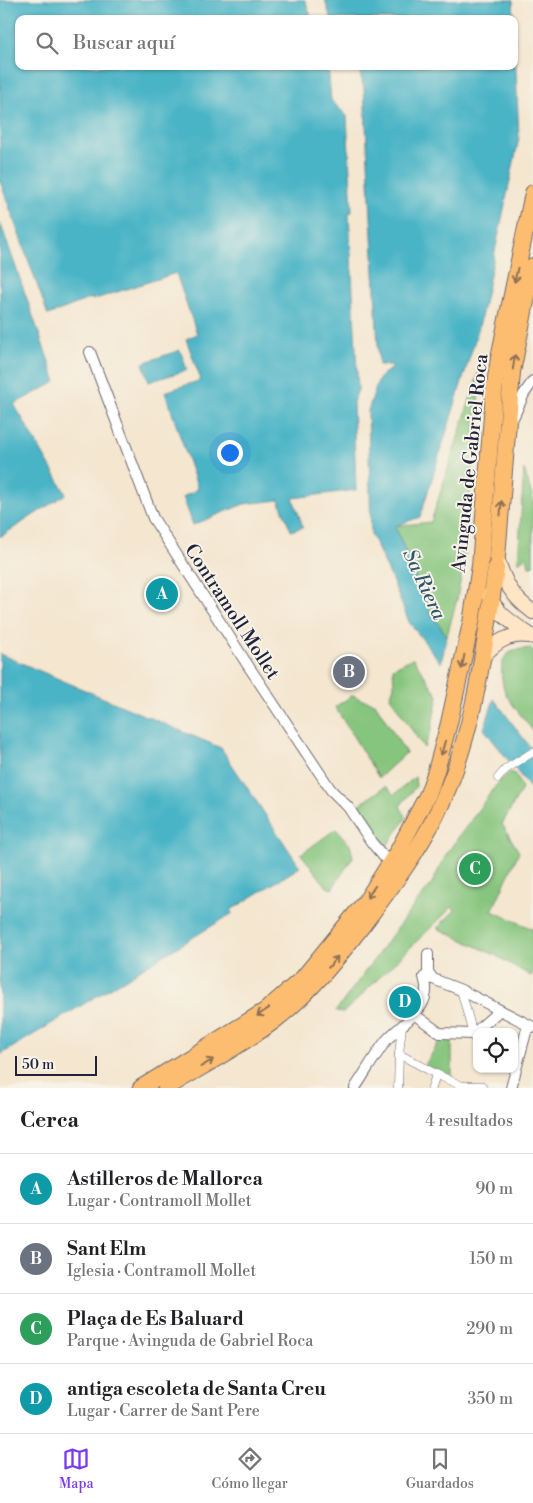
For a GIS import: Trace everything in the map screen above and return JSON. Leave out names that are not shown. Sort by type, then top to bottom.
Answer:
[{"type":"highway","name":"Avinguda de Gabriel Roca","points":[[175,1085],[264,1027],[303,996],[343,950],[407,864],[433,822],[452,776],[467,729],[482,658],[491,602],[494,391],[533,193]]},
{"type":"highway","name":"Avinguda de Gabriel Roca","points":[[141,1088],[266,1011],[285,996],[320,960],[366,901],[410,832],[428,794],[436,771],[455,700],[471,623],[491,564],[514,359],[533,266]]},
{"type":"main road","points":[[491,564],[517,600],[533,612]]},
{"type":"main road","points":[[471,623],[485,606],[491,602],[502,599],[517,600]]},
{"type":"main road","points":[[491,602],[505,617],[532,636]]},
{"type":"main road","points":[[482,658],[495,644],[506,638],[518,635],[532,636]]},
{"type":"street","name":"Contramoll Mollet","points":[[90,352],[153,518],[331,790],[348,807],[372,843],[390,864]]},
{"type":"street","points":[[506,436],[516,409],[533,381]]},
{"type":"street","points":[[498,778],[506,770],[533,752]]},
{"type":"street","points":[[390,864],[407,864]]},
{"type":"street","points":[[428,954],[428,972],[433,979],[461,990],[530,1026],[511,1088]]},
{"type":"street","points":[[358,1087],[386,1041],[415,1015],[422,1005],[427,985],[424,977]]},
{"type":"street","points":[[415,1015],[440,1033],[473,1036],[461,990]]},
{"type":"street","points":[[481,1028],[500,1010]]},
{"type":"street","points":[[398,1088],[402,1026]]},
{"type":"street","points":[[399,1054],[462,1086],[482,1086]]},
{"type":"street","points":[[432,1088],[436,1074]]},
{"type":"green space","points":[[481,365],[465,555],[457,599],[447,636],[429,611],[395,526],[431,522]]},
{"type":"green space","points":[[524,469],[533,499],[533,566],[529,566],[527,556],[518,562]]},
{"type":"green space","points":[[531,648],[533,650],[533,731],[507,696],[502,676],[502,665],[507,655],[516,650]]},
{"type":"green space","points":[[413,658],[438,696],[431,730],[424,748],[390,697],[394,686],[393,668]]},
{"type":"green space","points":[[353,695],[362,700],[375,703],[406,753],[379,778],[335,707]]},
{"type":"green space","points":[[510,772],[516,775],[522,789],[502,824],[519,852],[492,911],[533,929],[533,973],[531,976],[495,955],[437,928],[455,910],[452,907],[343,1013],[336,1011],[431,885],[447,853],[497,784]]},
{"type":"green space","points":[[415,777],[416,786],[400,806],[406,818],[384,850],[357,815],[359,805],[386,786],[394,795]]},
{"type":"green space","points":[[336,829],[350,845],[353,857],[332,889],[327,887],[301,854]]},
{"type":"green space","points":[[443,1035],[452,1036],[452,1079],[424,1067]]},
{"type":"water","points":[[0,0],[305,0],[311,15],[15,15],[15,70],[328,70],[331,100],[347,116],[352,212],[349,215],[358,390],[353,402],[356,490],[293,498],[303,527],[291,531],[279,500],[244,504],[193,525],[183,497],[198,489],[165,392],[201,380],[186,339],[197,334],[176,273],[92,300],[91,298],[48,315],[0,181]]},
{"type":"water","points":[[325,0],[513,0],[514,15],[330,15]]},
{"type":"water","points":[[359,70],[516,70],[519,138],[479,327],[420,517],[395,526],[429,611],[447,636],[441,663],[409,622],[371,534],[368,411],[377,383],[382,375],[392,368],[393,365],[379,365],[364,88]]},
{"type":"water","points":[[0,222],[56,382],[14,404],[66,494],[0,537]]},
{"type":"water","points":[[180,350],[187,370],[149,382],[143,363]]},
{"type":"water","points":[[0,654],[221,748],[300,867],[231,910],[233,913],[0,1055]]},
{"type":"water","points":[[494,699],[533,751],[533,792],[484,729]]},
{"type":"place","name":"Astilleros de Mallorca","points":[[162,594]]},
{"type":"place","name":"Sant Elm","points":[[349,672]]},
{"type":"place","name":"Plaça de Es Baluard","points":[[475,869]]},
{"type":"place","name":"antiga escoleta de Santa Creu","points":[[405,1002]]},
{"type":"water label","name":"Sa Riera","points":[[425,584]]}]
